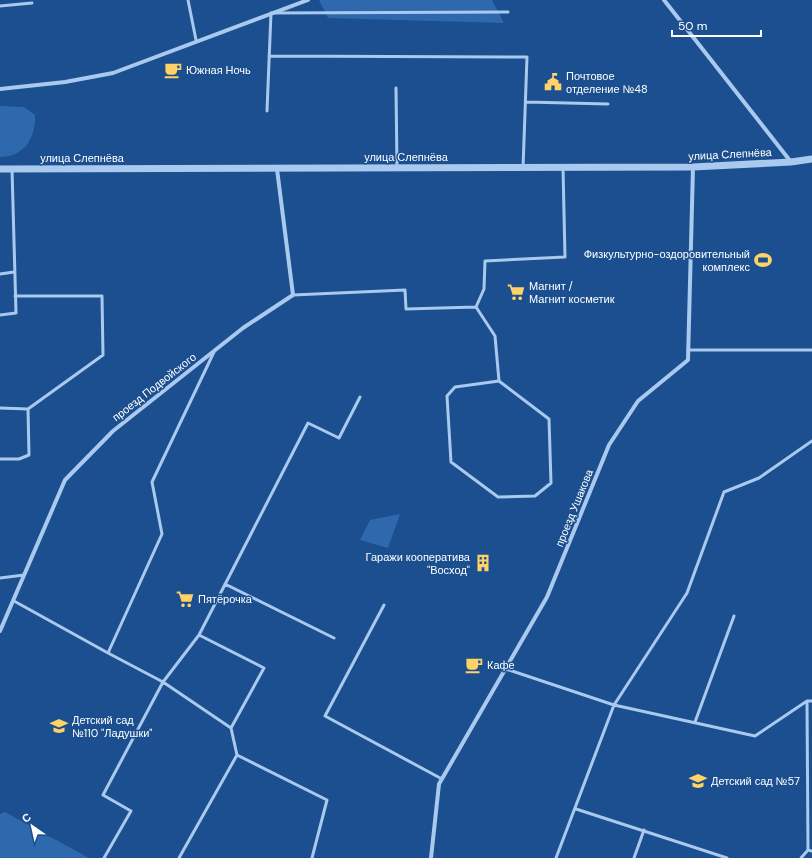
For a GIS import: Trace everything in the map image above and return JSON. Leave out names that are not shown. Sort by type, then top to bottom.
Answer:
[{"type":"street","points":[[0,89],[64,82],[112,73],[196,40],[308,0]]},
{"type":"street","points":[[664,0],[791,162]]},
{"type":"street","name":"улица Слепнёва","points":[[0,169],[693,167],[791,162],[812,159]]},
{"type":"street","name":"проезд Ушакова","points":[[431,858],[439,784],[548,596],[609,445],[638,401],[688,360],[693,167]]},
{"type":"street","points":[[277,169],[293,295]]},
{"type":"street","name":"проезд Подвойского","points":[[0,631],[65,480],[113,431],[243,328],[293,295]]},
{"type":"lane","points":[[188,0],[196,40]]},
{"type":"lane","points":[[0,6],[32,2]]},
{"type":"lane","points":[[267,111],[271,13],[508,12]]},
{"type":"lane","points":[[269,56],[526,57],[526,102],[523,168]]},
{"type":"lane","points":[[396,88],[397,167]]},
{"type":"lane","points":[[526,102],[608,104]]},
{"type":"lane","points":[[476,307],[484,289],[485,261],[565,257],[563,168]]},
{"type":"lane","points":[[0,314],[16,313],[12,169]]},
{"type":"lane","points":[[0,274],[14,272]]},
{"type":"lane","points":[[293,295],[405,290],[406,309],[476,307]]},
{"type":"lane","points":[[0,408],[28,409],[103,355],[102,296],[15,296]]},
{"type":"lane","points":[[476,307],[495,336],[499,381],[549,419],[551,483],[536,496],[498,497],[451,462],[447,396],[455,387],[499,381]]},
{"type":"lane","points":[[688,350],[812,350]]},
{"type":"lane","points":[[108,652],[162,534],[152,482],[214,351]]},
{"type":"lane","points":[[104,858],[131,811],[103,795],[163,682],[199,635],[308,423],[339,438],[360,397]]},
{"type":"lane","points":[[0,458],[19,459],[29,455],[28,409]]},
{"type":"lane","points":[[556,858],[576,809],[614,705],[687,592],[724,492],[759,478],[812,441]]},
{"type":"lane","points":[[0,578],[24,575]]},
{"type":"lane","points":[[225,584],[334,638]]},
{"type":"lane","points":[[14,601],[163,682],[232,728]]},
{"type":"lane","points":[[384,605],[325,716],[442,779]]},
{"type":"lane","points":[[695,722],[734,616]]},
{"type":"lane","points":[[179,858],[237,755],[232,728],[264,668],[199,635]]},
{"type":"lane","points":[[506,669],[614,705],[755,736],[807,701],[812,701]]},
{"type":"lane","points":[[801,858],[810,851],[807,701]]},
{"type":"lane","points":[[237,755],[327,800],[312,858]]},
{"type":"lane","points":[[576,809],[644,830],[719,857],[727,858]]},
{"type":"lane","points":[[634,858],[644,830]]},
{"type":"shaded area","points":[[319,0],[492,0],[504,23],[328,18]]},
{"type":"shaded area","points":[[0,106],[24,107],[35,115],[35,123],[31,138],[22,150],[16,154],[0,157]]},
{"type":"shaded area","points":[[400,514],[388,548],[360,540],[370,520]]},
{"type":"shaded area","points":[[5,812],[89,858],[0,858],[0,814]]},
{"type":"place","name":"Южная Ночь","points":[[173,70]]},
{"type":"place","name":"Почтовое отделение №48","points":[[553,82]]},
{"type":"place","name":"Физкультурно-оздоровительный комплекс","points":[[763,260]]},
{"type":"place","name":"Магнит / Магнит косметик","points":[[516,292]]},
{"type":"place","name":"Гаражи кооператива \"Восход\"","points":[[483,563]]},
{"type":"place","name":"Пятёрочка","points":[[185,599]]},
{"type":"place","name":"Кафе","points":[[474,665]]},
{"type":"place","name":"Детский сад №110 \"Ладушки\"","points":[[59,726]]},
{"type":"place","name":"Детский сад №57","points":[[698,781]]}]
